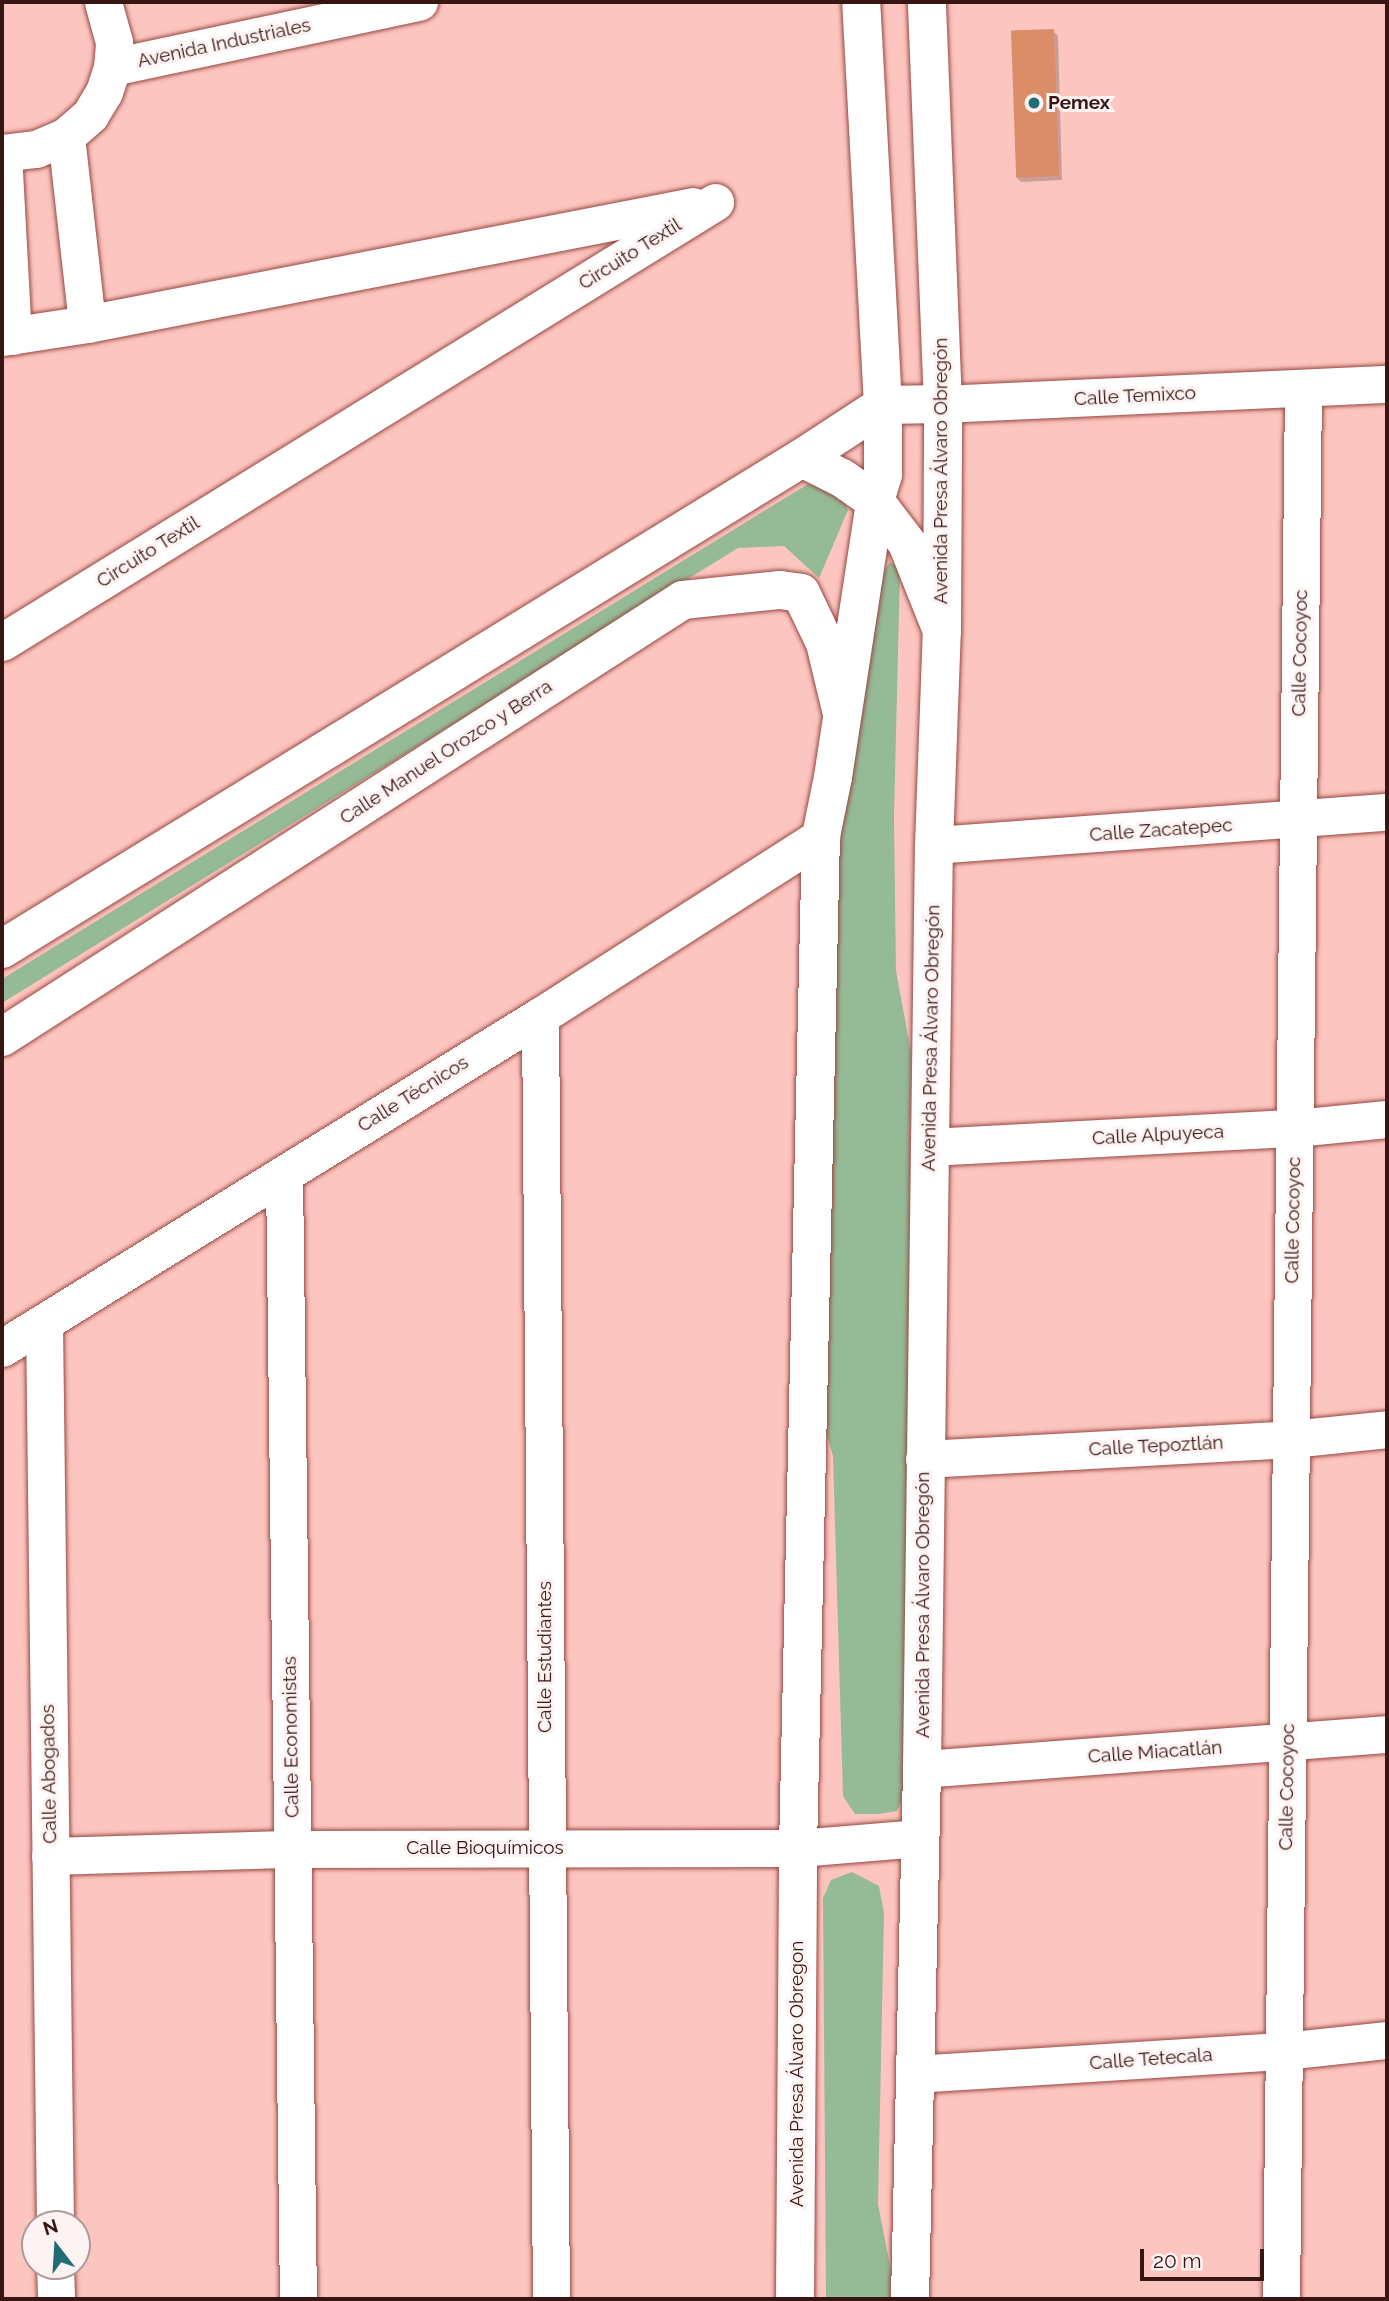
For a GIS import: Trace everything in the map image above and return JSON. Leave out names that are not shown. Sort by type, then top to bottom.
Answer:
[{"type":"main road","points":[[799,1848],[821,836],[875,501],[883,474],[884,405],[861,2]]},
{"type":"main road","name":"Avenida Presa Álvaro Obregón","points":[[910,2299],[922,1769],[934,845],[942,631],[943,404],[927,2]]},
{"type":"main road","name":"Calle Temixco","points":[[884,405],[943,404]]},
{"type":"main road","points":[[2,949],[884,405]]},
{"type":"main road","points":[[802,458],[842,478],[875,501],[907,543],[942,631]]},
{"type":"main road","name":"Calle Manuel Orozco y Berra","points":[[2,1037],[683,600],[780,590],[801,593],[825,643],[842,714]]},
{"type":"main road","name":"Avenida Presa Álvaro Obregon","points":[[795,2299],[799,1848]]},
{"type":"street","points":[[3,153],[36,149],[65,136],[90,114],[104,92],[112,67],[114,42],[103,2]]},
{"type":"street","name":"Avenida Industriales","points":[[112,67],[419,2]]},
{"type":"street","points":[[65,136],[87,324]]},
{"type":"street","name":"Circuito Textil","points":[[2,642],[715,202],[87,324],[7,337],[3,153]]},
{"type":"street","name":"Calle Temixco","points":[[943,404],[1387,384]]},
{"type":"street","name":"Calle Cocoyoc","points":[[1281,2299],[1303,388]]},
{"type":"street","name":"Calle Zacatepec","points":[[934,845],[1298,821],[1387,812]]},
{"type":"street","name":"Calle Técnicos","points":[[2,1348],[540,1016],[821,836]]},
{"type":"street","name":"Calle Estudiantes","points":[[540,1016],[551,2299]]},
{"type":"street","name":"Calle Alpuyeca","points":[[929,1147],[1294,1128],[1387,1119]]},
{"type":"street","name":"Calle Economistas","points":[[284,1174],[298,2299]]},
{"type":"street","name":"Calle Abogados","points":[[44,1323],[55,2210]]},
{"type":"street","name":"Calle Tepoztlán","points":[[924,1459],[1290,1439],[1387,1429]]},
{"type":"street","name":"Calle Miacatlán","points":[[922,1769],[1387,1734]]},
{"type":"street","name":"Calle Bioquímicos","points":[[50,1856],[293,1849],[799,1848],[920,1838]]},
{"type":"street","name":"Calle Tetecala","points":[[914,2074],[1284,2051],[1387,2040]]},
{"type":"street","points":[[55,2280],[56,2299]]},
{"type":"green space","points":[[808,484],[840,491],[848,510],[819,578],[784,546],[738,548],[2,1003],[2,979]]},
{"type":"green space","points":[[890,562],[900,570],[894,817],[896,971],[911,1052],[904,1796],[897,1811],[855,1814],[843,1796],[833,1456],[819,1407],[841,810],[882,574]]},
{"type":"green space","points":[[852,1872],[879,1886],[884,1913],[878,2204],[891,2271],[890,2299],[826,2299],[823,1898],[831,1880]]},
{"type":"building","name":"Pemex","points":[[1054,29],[1059,176],[1016,177],[1011,31]]},
{"type":"place","name":"Pemex","points":[[1034,103]]}]
